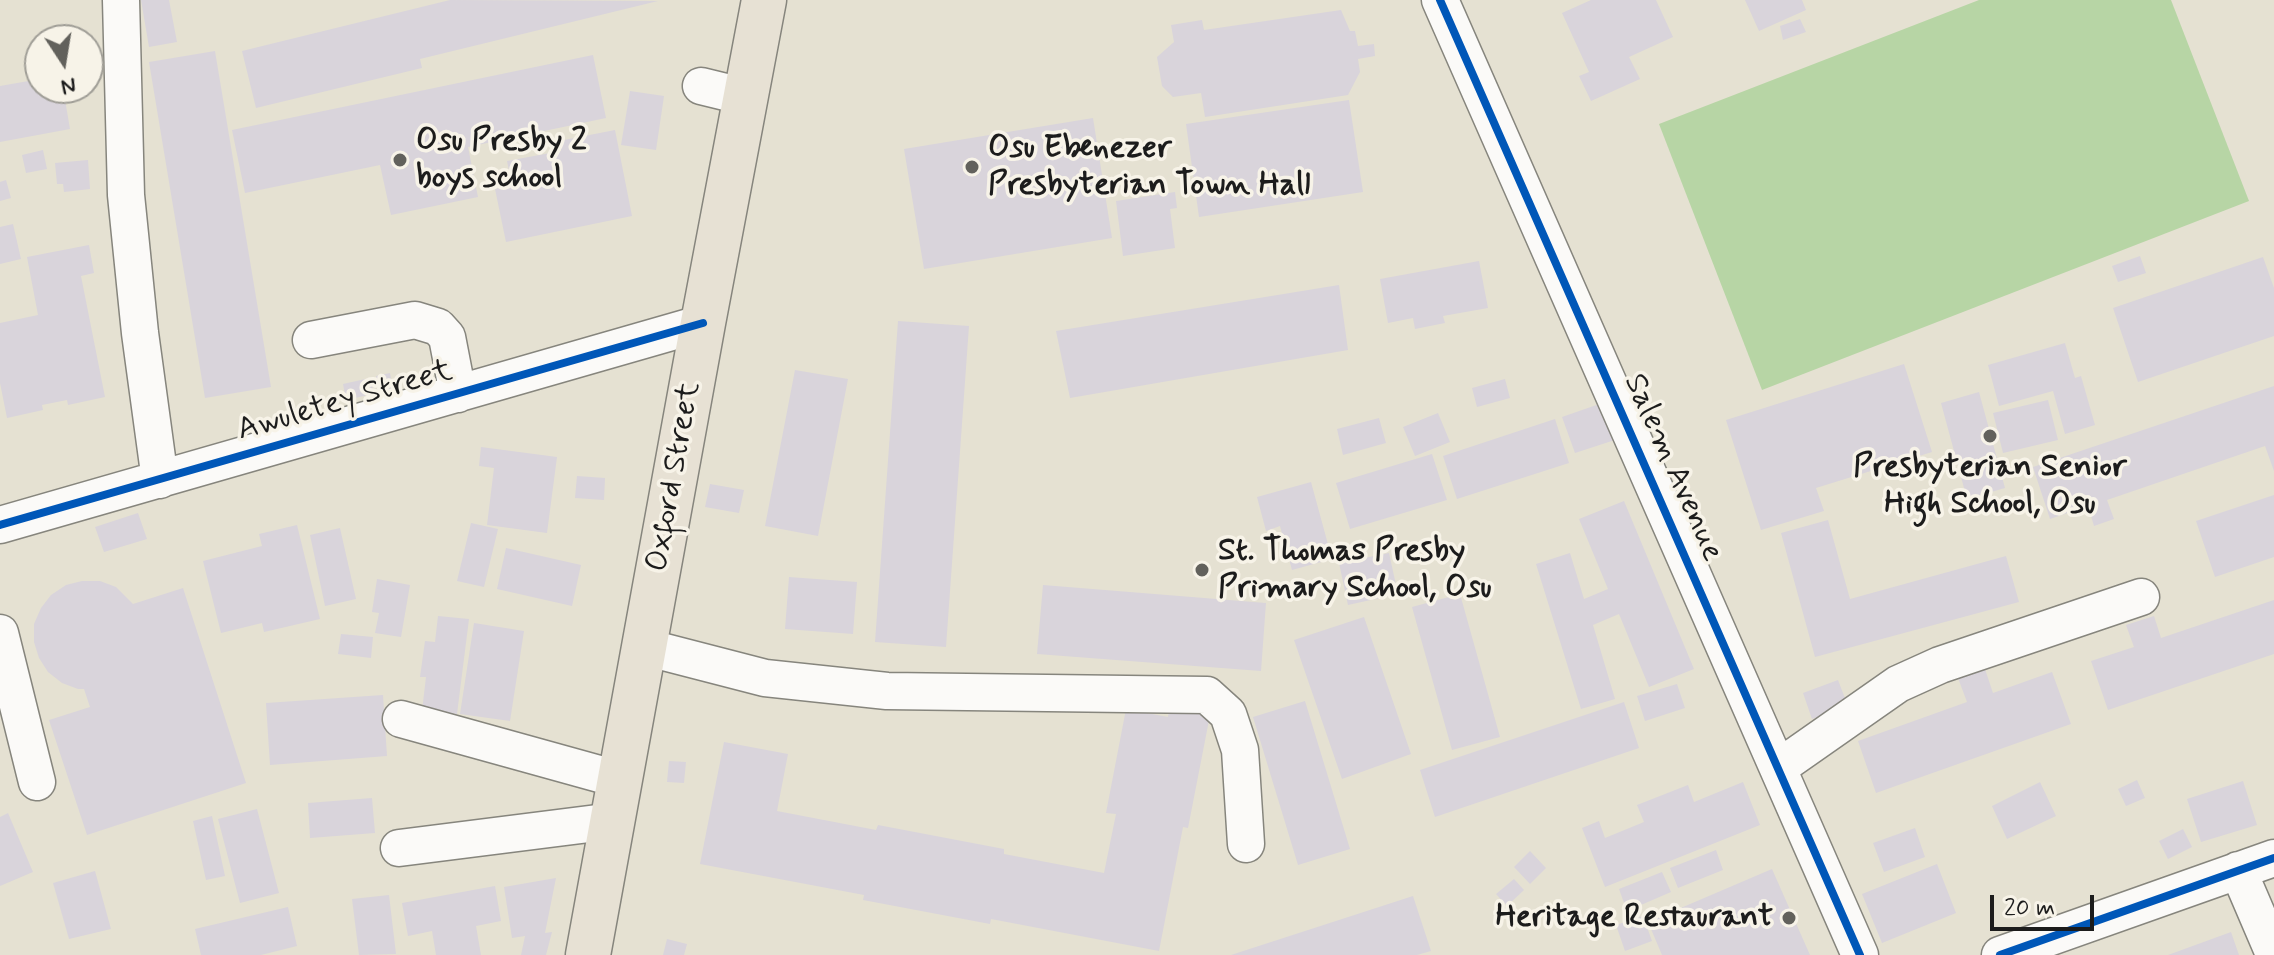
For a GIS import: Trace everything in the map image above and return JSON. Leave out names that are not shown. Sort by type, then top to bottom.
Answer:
[{"type":"main road","name":"Oxford Street","points":[[588,955],[764,0]]},
{"type":"street","points":[[121,0],[126,195],[140,333],[160,480]]},
{"type":"street","name":"Salem Avenue","points":[[1440,0],[1860,955]]},
{"type":"street","points":[[701,86],[746,97]]},
{"type":"street","points":[[311,340],[415,320],[438,327],[447,337],[458,394]]},
{"type":"street","name":"Awuletey Street","points":[[0,525],[703,323]]},
{"type":"street","points":[[1778,768],[1912,677],[2141,597]]},
{"type":"street","points":[[0,633],[37,782]]},
{"type":"street","points":[[645,647],[765,678],[887,691],[1207,695],[1228,714],[1240,750],[1246,844]]},
{"type":"street","points":[[401,719],[617,800]]},
{"type":"street","points":[[399,848],[617,800]]},
{"type":"street","points":[[2000,955],[2274,858]]},
{"type":"street","points":[[2238,870],[2274,954]]},
{"type":"green space","points":[[1979,0],[2171,0],[2249,201],[1762,390],[1659,124]]},
{"type":"building","points":[[141,0],[169,0],[177,42],[149,47]]},
{"type":"building","points":[[450,0],[658,1],[420,59],[422,68],[256,108],[242,51]]},
{"type":"building","points":[[1591,0],[1656,0],[1673,37],[1629,57],[1640,79],[1591,101],[1579,76],[1589,72],[1562,13]]},
{"type":"building","points":[[1745,0],[1802,0],[1806,10],[1759,31]]},
{"type":"building","points":[[1341,10],[1350,31],[1355,31],[1358,46],[1374,44],[1375,56],[1358,59],[1360,72],[1348,95],[1205,117],[1201,93],[1173,97],[1162,86],[1157,57],[1174,42],[1171,25],[1202,20],[1204,30]]},
{"type":"building","points":[[1800,19],[1806,32],[1783,40],[1780,26]]},
{"type":"building","points":[[215,51],[271,387],[205,398],[149,62]]},
{"type":"building","points":[[593,55],[606,118],[468,147],[478,197],[391,215],[380,165],[245,193],[232,130]]},
{"type":"building","points":[[24,82],[24,104],[66,104],[70,129],[0,142],[0,86]]},
{"type":"building","points":[[630,91],[664,96],[656,150],[621,145]]},
{"type":"building","points":[[1349,100],[1363,192],[1199,217],[1186,124]]},
{"type":"building","points":[[1093,118],[1112,238],[924,269],[904,149]]},
{"type":"building","points":[[615,130],[632,216],[506,242],[495,189],[512,185],[507,161],[561,151],[559,141]]},
{"type":"building","points":[[43,150],[47,169],[26,173],[22,155]]},
{"type":"building","points":[[88,160],[90,189],[64,192],[63,184],[57,184],[55,163]]},
{"type":"building","points":[[6,180],[11,198],[0,201],[0,182]]},
{"type":"building","points":[[1175,192],[1177,208],[1170,209],[1175,248],[1123,256],[1116,201]]},
{"type":"building","points":[[13,224],[21,259],[0,264],[0,227]]},
{"type":"building","points":[[89,245],[94,273],[81,276],[105,397],[68,405],[67,400],[42,405],[43,410],[7,418],[0,383],[0,323],[38,315],[27,257]]},
{"type":"building","points":[[2140,256],[2146,273],[2118,282],[2112,266]]},
{"type":"building","points":[[2263,257],[2274,288],[2274,336],[2138,382],[2113,308]]},
{"type":"building","points":[[1479,261],[1488,308],[1443,316],[1445,323],[1415,329],[1413,318],[1388,323],[1380,279]]},
{"type":"building","points":[[1339,285],[1348,350],[1070,398],[1056,331]]},
{"type":"building","points":[[898,321],[969,326],[946,647],[875,642]]},
{"type":"building","points":[[2065,343],[2075,378],[2081,376],[2095,425],[2065,434],[2053,391],[1999,406],[1988,365]]},
{"type":"building","points":[[1904,364],[1932,452],[1816,488],[1824,511],[1761,530],[1726,420]]},
{"type":"building","points":[[795,370],[848,379],[818,536],[765,526]]},
{"type":"building","points":[[390,373],[393,390],[379,393],[376,376]]},
{"type":"building","points":[[370,378],[374,394],[379,393],[382,406],[371,408],[368,395],[346,400],[343,384]]},
{"type":"building","points":[[1505,379],[1510,398],[1477,407],[1472,388]]},
{"type":"building","points":[[2274,386],[2274,471],[2265,446],[2107,500],[2114,519],[2094,526],[2088,506],[2050,519],[2033,467]]},
{"type":"building","points":[[1979,392],[2005,488],[1967,499],[1941,403]]},
{"type":"building","points":[[2048,400],[2058,440],[2003,453],[1993,413]]},
{"type":"building","points":[[1608,401],[1621,438],[1575,453],[1562,417]]},
{"type":"building","points":[[1438,413],[1450,442],[1415,456],[1403,427]]},
{"type":"building","points":[[1379,418],[1386,443],[1343,455],[1337,429]]},
{"type":"building","points":[[1555,419],[1569,463],[1457,499],[1443,456]]},
{"type":"building","points":[[481,447],[557,457],[547,533],[487,525],[494,468],[479,466]]},
{"type":"building","points":[[1432,454],[1447,500],[1350,529],[1336,483]]},
{"type":"building","points":[[577,476],[605,478],[604,500],[575,498]]},
{"type":"building","points":[[1311,482],[1332,559],[1292,570],[1280,526],[1266,531],[1257,497]]},
{"type":"building","points":[[710,484],[744,490],[739,513],[705,507]]},
{"type":"building","points":[[2274,495],[2274,557],[2215,577],[2196,521]]},
{"type":"building","points":[[1624,501],[1694,669],[1649,687],[1619,614],[1593,625],[1615,699],[1581,709],[1536,564],[1570,553],[1584,599],[1608,589],[1579,519]]},
{"type":"building","points":[[138,513],[147,539],[104,552],[95,527]]},
{"type":"building","points":[[1828,520],[1850,599],[2006,556],[2019,602],[1815,657],[1781,533]]},
{"type":"building","points":[[471,523],[498,529],[484,587],[457,581]]},
{"type":"building","points":[[297,525],[320,619],[264,632],[262,623],[221,633],[203,561],[262,546],[259,534]]},
{"type":"building","points":[[340,528],[356,599],[325,606],[310,535]]},
{"type":"building","points":[[506,548],[581,565],[572,606],[497,589]]},
{"type":"building","points":[[1389,553],[1398,594],[1348,605],[1339,563]]},
{"type":"building","points":[[789,577],[857,582],[853,634],[785,629]]},
{"type":"building","points":[[377,579],[410,585],[401,637],[375,633],[379,613],[372,612]]},
{"type":"building","points":[[100,581],[116,587],[133,604],[183,588],[246,783],[87,835],[49,720],[90,707],[84,689],[62,683],[48,672],[34,642],[34,624],[51,595],[66,585]]},
{"type":"building","points":[[1043,585],[1266,603],[1261,671],[1037,654]]},
{"type":"building","points":[[1460,594],[1500,737],[1452,750],[1412,607]]},
{"type":"building","points":[[2274,600],[2274,654],[2108,710],[2091,661],[2134,647],[2126,625],[2154,616],[2161,638]]},
{"type":"building","points":[[438,616],[469,619],[457,714],[422,711],[426,677],[420,677],[425,641],[435,642]]},
{"type":"building","points":[[1364,617],[1411,754],[1342,779],[1294,640]]},
{"type":"building","points":[[474,623],[524,631],[510,721],[460,714]]},
{"type":"building","points":[[341,634],[373,637],[371,658],[338,654]]},
{"type":"building","points":[[1985,669],[1993,693],[2052,672],[2071,724],[1876,793],[1858,741],[1967,702],[1958,678]]},
{"type":"building","points":[[1838,680],[1848,706],[1812,719],[1803,693]]},
{"type":"building","points":[[1677,684],[1685,708],[1645,721],[1637,696]]},
{"type":"building","points":[[383,695],[387,756],[270,765],[266,703]]},
{"type":"building","points":[[1305,701],[1350,849],[1298,865],[1253,717]]},
{"type":"building","points":[[1170,702],[1211,710],[1188,828],[1183,827],[1159,951],[991,919],[990,924],[863,900],[864,895],[700,864],[724,742],[788,754],[777,811],[876,830],[878,825],[1004,849],[1004,854],[1104,873],[1116,814],[1106,813],[1126,709],[1168,717]]},
{"type":"building","points":[[1624,702],[1639,748],[1435,817],[1420,770]]},
{"type":"building","points":[[669,761],[686,762],[684,783],[667,782]]},
{"type":"building","points":[[2137,780],[2145,798],[2126,806],[2118,789]]},
{"type":"building","points":[[2243,781],[2257,825],[2201,842],[2187,799]]},
{"type":"building","points":[[1743,782],[1760,825],[1605,887],[1582,828],[1599,821],[1605,838],[1644,822],[1637,805],[1688,785],[1694,802]]},
{"type":"building","points":[[2040,782],[2056,816],[2007,839],[1992,806]]},
{"type":"building","points":[[372,798],[375,833],[310,838],[308,803]]},
{"type":"building","points":[[257,809],[279,893],[240,903],[218,819]]},
{"type":"building","points":[[8,813],[33,872],[0,886],[0,817]]},
{"type":"building","points":[[212,816],[225,876],[206,880],[193,821]]},
{"type":"building","points":[[1915,828],[1925,857],[1884,872],[1873,843]]},
{"type":"building","points":[[2183,829],[2192,847],[2168,859],[2159,841]]},
{"type":"building","points":[[1716,850],[1723,870],[1678,888],[1670,868]]},
{"type":"building","points":[[1530,851],[1546,868],[1530,884],[1514,867]]},
{"type":"building","points":[[1937,864],[1956,913],[1882,943],[1862,894]]},
{"type":"building","points":[[1772,869],[1810,955],[1662,955],[1648,922]]},
{"type":"building","points":[[95,871],[111,929],[69,939],[53,883]]},
{"type":"building","points":[[1662,872],[1671,892],[1627,911],[1619,889]]},
{"type":"building","points":[[556,878],[545,933],[552,932],[546,955],[521,955],[525,936],[512,938],[504,887]]},
{"type":"building","points":[[1514,879],[1524,890],[1507,906],[1496,894]]},
{"type":"building","points":[[495,886],[501,921],[476,926],[481,955],[436,955],[432,931],[408,936],[402,903]]},
{"type":"building","points":[[389,895],[396,954],[359,955],[352,899]]},
{"type":"building","points":[[1413,896],[1431,951],[1417,955],[1231,955]]},
{"type":"building","points":[[288,907],[297,946],[261,955],[201,955],[195,929]]},
{"type":"building","points":[[1643,916],[1652,941],[1625,951],[1616,925]]},
{"type":"building","points":[[2231,932],[2239,955],[2168,955]]},
{"type":"building","points":[[667,939],[687,944],[684,955],[663,955]]},
{"type":"cycle path","points":[[1440,0],[1860,955]]},
{"type":"cycle path","points":[[0,525],[703,323]]},
{"type":"cycle path","points":[[2000,955],[2274,858]]},
{"type":"place","name":"Osu Presby 2 boys school","points":[[400,160]]},
{"type":"place","name":"Osu Ebenezer Presbyterian Town Hall","points":[[972,167]]},
{"type":"place","name":"Presbyterian Senior High School, Osu","points":[[1990,436]]},
{"type":"place","name":"St. Thomas Presby Primary School, Osu","points":[[1202,570]]},
{"type":"place","name":"Heritage Restaurant","points":[[1789,918]]}]
